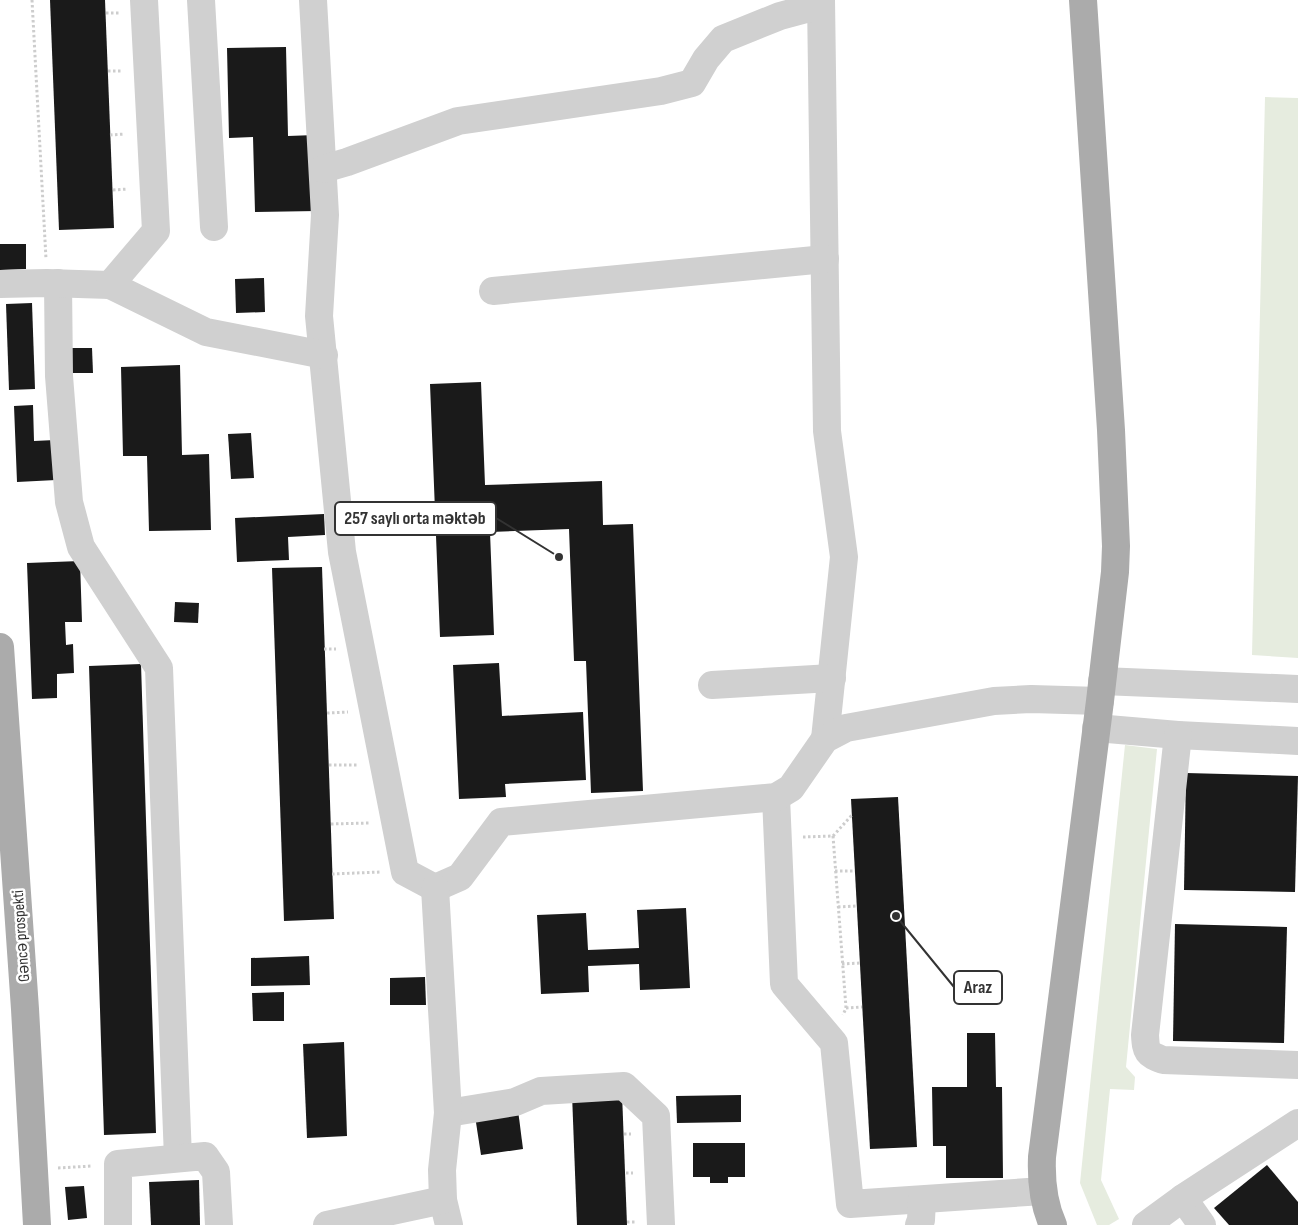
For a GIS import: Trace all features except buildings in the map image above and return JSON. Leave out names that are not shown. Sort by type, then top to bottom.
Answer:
[{"type":"main road","points":[[1053,1225],[1043,1191],[1042,1157],[1115,572],[1111,430],[1083,0]]},
{"type":"main road","name":"Gəncə prospekti","points":[[0,646],[25,999],[37,1225]]},
{"type":"street","points":[[110,285],[156,231],[144,0]]},
{"type":"street","points":[[201,0],[214,227]]},
{"type":"street","points":[[313,0],[324,215],[319,316],[342,552],[405,872],[435,888]]},
{"type":"street","points":[[323,169],[458,121],[661,91],[692,83],[706,59],[723,40],[780,16],[821,2],[827,431],[844,557],[825,739]]},
{"type":"street","points":[[493,291],[824,259]]},
{"type":"street","points":[[53,283],[69,502],[81,547],[160,668],[178,1158]]},
{"type":"street","points":[[0,284],[110,285],[206,332],[324,355]]},
{"type":"street","points":[[712,685],[832,678]]},
{"type":"street","points":[[435,888],[460,877],[501,822],[776,797],[791,788],[825,739],[846,728],[994,702],[1101,691],[1298,689]]},
{"type":"street","points":[[1096,728],[1298,741]]},
{"type":"street","points":[[1178,734],[1145,1035],[1146,1047],[1151,1056],[1163,1060],[1298,1065]]},
{"type":"street","points":[[776,797],[784,984],[834,1043],[850,1204],[920,1213],[1043,1191]]},
{"type":"street","points":[[327,1225],[446,1212],[442,1170],[448,1113],[435,888]]},
{"type":"street","points":[[448,1113],[515,1102],[542,1091],[624,1086],[656,1116],[661,1225]]},
{"type":"street","points":[[1146,1225],[1183,1198],[1298,1123]]},
{"type":"street","points":[[118,1225],[118,1164],[205,1156],[216,1172],[219,1225]]},
{"type":"street","points":[[1183,1198],[1202,1225]]},
{"type":"path","points":[[32,0],[53,283]]},
{"type":"path","points":[[778,838],[833,836],[852,815]]},
{"type":"path","points":[[330,824],[395,822]]},
{"type":"path","points":[[833,836],[846,1008],[834,1043]]},
{"type":"path","points":[[836,872],[855,871]]},
{"type":"path","points":[[332,874],[405,872]]},
{"type":"path","points":[[838,907],[857,906]]},
{"type":"path","points":[[842,964],[860,963]]},
{"type":"path","points":[[846,1008],[862,1007]]},
{"type":"path","points":[[51,1168],[118,1164]]},
{"type":"shaded area","points":[[1265,97],[1298,98],[1298,658],[1252,655]]},
{"type":"shaded area","points":[[1125,745],[1157,749],[1126,1067],[1135,1077],[1134,1090],[1110,1089],[1101,1180],[1119,1219],[1109,1225],[1097,1225],[1080,1183]]},
{"type":"place","name":"257 saylı orta məktəb","points":[[559,557]]},
{"type":"place","name":"Araz","points":[[896,916]]}]
